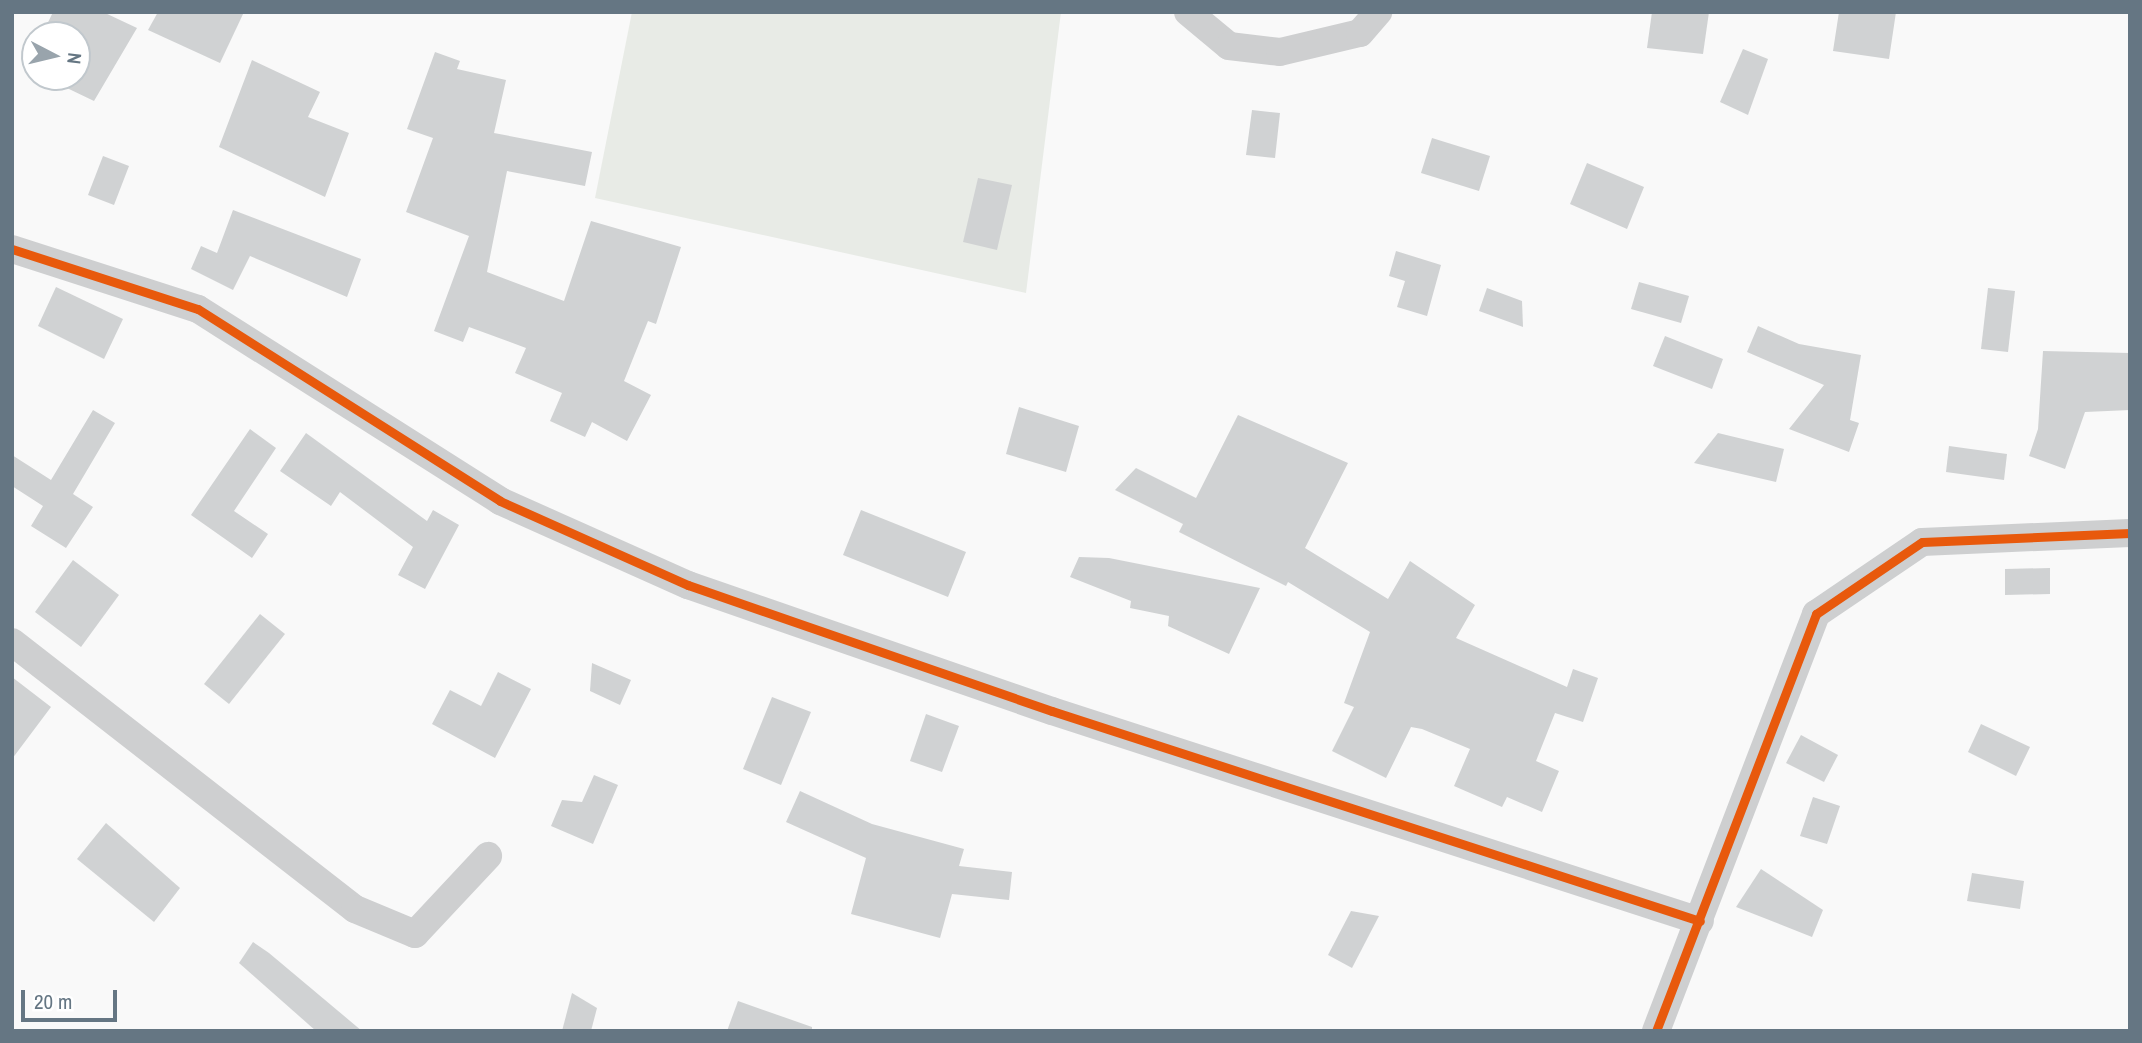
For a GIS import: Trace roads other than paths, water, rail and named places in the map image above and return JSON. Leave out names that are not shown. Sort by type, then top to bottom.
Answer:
[{"type":"street","points":[[1188,12],[1229,46],[1280,52],[1360,33],[1378,12]]},
{"type":"street","points":[[12,249],[198,309],[500,501],[688,585],[1052,711],[1700,921]]},
{"type":"street","points":[[1656,1031],[1816,614],[1922,542],[2130,533]]},
{"type":"street","points":[[12,642],[355,909],[415,934],[488,856]]}]
